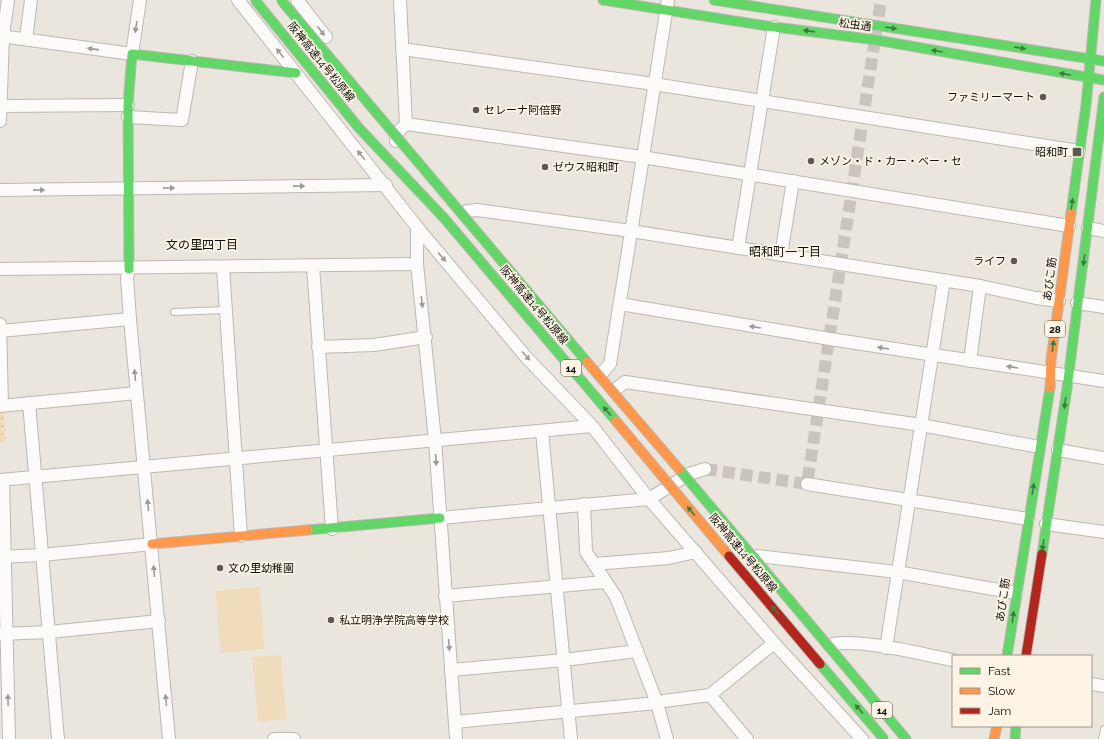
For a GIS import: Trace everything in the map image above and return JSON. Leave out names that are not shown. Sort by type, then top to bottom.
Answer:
[{"type":"main road","name":"阪神高速14号松原線","points":[[255,0],[359,128],[444,218],[884,739]]},
{"type":"main road","name":"阪神高速14号松原線","points":[[281,0],[906,739]]},
{"type":"main road","name":"松虫通","points":[[603,0],[667,5],[774,27],[876,40],[1104,80]]},
{"type":"main road","name":"松虫通","points":[[714,0],[774,5],[1104,61]]},
{"type":"main road","name":"あびこ筋","points":[[1007,655],[1050,373],[1079,152],[1096,0]]},
{"type":"main road","points":[[129,269],[128,105],[132,54],[296,73]]},
{"type":"main road","name":"28","points":[[1026,655],[1058,450],[1088,228],[1100,158],[1104,97]]},
{"type":"main road","points":[[359,128],[391,186]]},
{"type":"main road","points":[[558,376],[741,593],[868,739]]},
{"type":"main road","points":[[152,544],[332,529],[440,518]]},
{"type":"main road","points":[[994,739],[996,727]]},
{"type":"main road","points":[[1015,739],[1016,727]]},
{"type":"street","points":[[0,121],[2,36],[8,0]]},
{"type":"street","points":[[26,39],[31,0]]},
{"type":"street","points":[[2,36],[132,54],[140,0]]},
{"type":"street","points":[[238,0],[296,73],[391,186],[417,227],[526,357],[592,426],[649,499],[774,642],[862,739]]},
{"type":"street","points":[[297,0],[402,128],[408,144],[914,739]]},
{"type":"street","points":[[391,186],[402,128],[402,49],[400,0]]},
{"type":"street","points":[[603,372],[610,364],[667,5]]},
{"type":"street","points":[[738,248],[774,27]]},
{"type":"street","points":[[402,49],[654,84],[1079,152]]},
{"type":"street","points":[[128,117],[182,120],[192,61]]},
{"type":"street","points":[[0,106],[128,105]]},
{"type":"street","points":[[402,128],[642,158],[751,174],[1069,226]]},
{"type":"street","points":[[391,186],[408,144]]},
{"type":"street","points":[[781,255],[793,181]]},
{"type":"street","points":[[0,190],[391,186]]},
{"type":"street","points":[[467,212],[477,210],[631,231],[944,280],[1059,301]]},
{"type":"street","points":[[417,227],[417,264],[426,337],[435,440],[456,739]]},
{"type":"street","points":[[1088,228],[1104,231]]},
{"type":"street","points":[[0,270],[417,264]]},
{"type":"street","points":[[313,266],[332,529]]},
{"type":"street","points":[[223,267],[241,536]]},
{"type":"street","points":[[129,269],[127,278],[130,319],[169,739]]},
{"type":"street","points":[[886,648],[911,500],[920,425],[933,356],[944,280]]},
{"type":"street","points":[[970,361],[980,286]]},
{"type":"street","points":[[1077,303],[1104,307]]},
{"type":"street","points":[[620,304],[933,356],[1104,381]]},
{"type":"street","points":[[0,331],[130,319]]},
{"type":"street","points":[[0,323],[1,406],[137,393]]},
{"type":"street","points":[[318,347],[374,346],[426,337]]},
{"type":"street","points":[[616,389],[625,382],[920,425],[1039,447]]},
{"type":"street","points":[[29,403],[58,739]]},
{"type":"street","points":[[9,739],[4,634],[1,480],[592,426]]},
{"type":"street","points":[[542,431],[547,507],[557,585],[570,739]]},
{"type":"street","points":[[1058,450],[1104,458]]},
{"type":"street","points":[[440,518],[547,507],[649,499],[689,474],[705,469]]},
{"type":"street","points":[[807,484],[1028,519]]},
{"type":"street","points":[[584,504],[586,552],[616,597],[657,704],[668,739]]},
{"type":"street","points":[[1046,524],[1104,532]]},
{"type":"street","points":[[2,557],[42,555],[152,544]]},
{"type":"street","points":[[594,564],[669,558],[696,552]]},
{"type":"street","points":[[758,556],[898,572],[1016,593]]},
{"type":"street","points":[[445,596],[605,582]]},
{"type":"street","points":[[4,634],[49,632],[159,621]]},
{"type":"street","points":[[455,722],[657,704],[664,701],[710,695],[774,642]]},
{"type":"street","points":[[833,644],[843,643],[886,648],[952,660]]},
{"type":"street","points":[[451,670],[564,660],[637,651]]},
{"type":"street","points":[[1092,684],[1104,686]]},
{"type":"street","points":[[710,695],[747,739]]},
{"type":"street","points":[[733,739],[734,724]]},
{"type":"street","points":[[274,739],[294,739]]},
{"type":"lane","points":[[174,312],[225,310]]},
{"type":"lane","points":[[1102,739],[1104,729]]},
{"type":"shaded area","points":[[0,410],[4,410],[6,442],[0,442]]},
{"type":"shaded area","points":[[259,587],[265,649],[221,653],[215,591]]},
{"type":"shaded area","points":[[281,655],[286,719],[258,722],[252,657]]},
{"type":"tunnel","points":[[705,469],[807,484],[881,0]]},
{"type":"traffic: fast","points":[[255,0],[359,128],[444,218],[616,421]]},
{"type":"traffic: fast","points":[[281,0],[587,362]]},
{"type":"traffic: fast","points":[[603,0],[767,26],[876,40],[1104,80]]},
{"type":"traffic: fast","points":[[714,0],[1104,61]]},
{"type":"traffic: fast","points":[[1071,213],[1086,105],[1096,0]]},
{"type":"traffic: fast","points":[[129,269],[128,105],[132,54],[296,73]]},
{"type":"traffic: fast","points":[[1042,554],[1067,388],[1104,97]]},
{"type":"traffic: fast","points":[[1007,655],[1050,388]]},
{"type":"traffic: fast","points":[[679,469],[857,680]]},
{"type":"traffic: fast","points":[[308,530],[440,518]]},
{"type":"traffic: fast","points":[[820,664],[884,739]]},
{"type":"traffic: fast","points":[[857,680],[906,739]]},
{"type":"traffic: fast","points":[[1015,739],[1016,727]]},
{"type":"traffic: slow","points":[[1050,388],[1051,360],[1071,213]]},
{"type":"traffic: slow","points":[[587,362],[679,469]]},
{"type":"traffic: slow","points":[[616,421],[729,556]]},
{"type":"traffic: slow","points":[[152,544],[308,530]]},
{"type":"traffic: slow","points":[[994,739],[997,727]]},
{"type":"traffic: jam","points":[[1026,655],[1042,554]]},
{"type":"traffic: jam","points":[[729,556],[820,664]]},
{"type":"place","name":"ファミリーマート","points":[[1043,97]]},
{"type":"place","name":"セレーナ阿倍野","points":[[476,110]]},
{"type":"place","name":"昭和町","points":[[1077,152]]},
{"type":"place","name":"メゾン・ド・カー・ベー・セ","points":[[811,161]]},
{"type":"place","name":"ゼウス昭和町","points":[[545,167]]},
{"type":"place","name":"ライフ","points":[[1014,261]]},
{"type":"place","name":"文の里幼稚園","points":[[220,568]]},
{"type":"place","name":"私立明浄学院高等学校","points":[[331,620]]},
{"type":"district","name":"文の里四丁目","points":[[202,245]]},
{"type":"district","name":"昭和町一丁目","points":[[785,252]]}]
